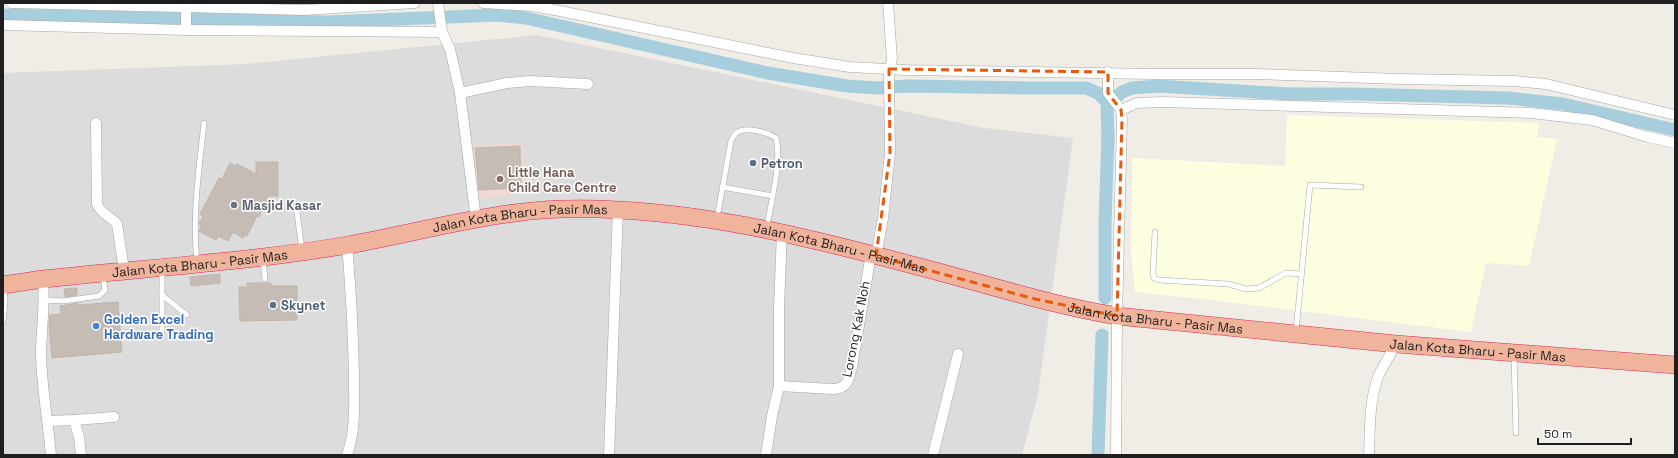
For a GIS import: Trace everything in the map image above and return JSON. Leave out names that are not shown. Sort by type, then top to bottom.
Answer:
[{"type":"highway","name":"Jalan Kota Bharu - Pasir Mas","points":[[3,285],[103,272],[302,252],[347,245],[476,219],[517,213],[567,208],[618,210],[663,213],[716,220],[774,231],[873,255],[1035,299],[1076,309],[1117,316],[1396,344],[1675,365]]},
{"type":"street","points":[[11,3],[305,10],[415,3]]},
{"type":"street","points":[[483,3],[533,6],[560,10],[793,58],[889,73],[1108,76],[1258,74],[1534,82],[1675,116]]},
{"type":"street","name":"Lorong Kak Noh","points":[[779,386],[833,390],[840,389],[845,385],[849,378],[852,368],[873,255],[883,218],[889,168],[889,73],[892,59],[888,3]]},
{"type":"street","points":[[186,7],[186,28]]},
{"type":"street","points":[[438,7],[441,29],[450,49],[460,93],[476,219]]},
{"type":"street","points":[[3,25],[186,28],[441,29]]},
{"type":"street","points":[[1108,76],[1108,93],[1121,110],[1122,119],[1117,316],[1116,455]]},
{"type":"street","points":[[460,93],[530,81],[556,81],[588,84]]},
{"type":"street","points":[[1121,110],[1137,103],[1162,102],[1531,113],[1592,120],[1648,137],[1675,143]]},
{"type":"street","points":[[96,123],[97,204],[99,210],[113,219],[117,224],[124,270]]},
{"type":"street","points":[[609,455],[618,210]]},
{"type":"street","points":[[766,455],[772,416],[779,386],[779,308],[774,231]]},
{"type":"street","points":[[346,455],[353,434],[354,400],[353,321],[347,245]]},
{"type":"street","points":[[43,279],[45,300],[41,350],[43,386],[51,455]]},
{"type":"street","points":[[1369,455],[1372,398],[1378,377],[1396,344]]},
{"type":"street","points":[[933,455],[958,354]]},
{"type":"street","points":[[48,421],[114,417]]},
{"type":"street","points":[[74,420],[80,437],[81,455]]},
{"type":"lane","points":[[197,263],[197,201],[204,123]]},
{"type":"lane","points":[[716,220],[731,141],[735,133],[744,130],[769,133],[776,138],[778,148],[772,196],[774,231]]},
{"type":"lane","points":[[1296,334],[1310,185],[1361,187]]},
{"type":"lane","points":[[722,187],[772,196]]},
{"type":"lane","points":[[296,205],[302,252]]},
{"type":"lane","points":[[1155,232],[1153,273],[1154,278],[1159,280],[1228,284],[1246,289],[1259,288],[1286,273],[1301,274]]},
{"type":"lane","points":[[262,257],[265,279]]},
{"type":"lane","points":[[162,266],[162,331]]},
{"type":"lane","points":[[45,300],[63,301],[101,295],[105,290],[103,272]]},
{"type":"lane","points":[[3,285],[5,300],[3,321]]},
{"type":"lane","points":[[162,295],[188,315]]},
{"type":"lane","points":[[1514,354],[1516,433]]},
{"type":"highlighted area","points":[[889,69],[1108,72],[1108,93],[1121,110],[1122,119],[1117,316],[1035,299],[876,256],[890,153]]},
{"type":"shaded area","points":[[537,35],[984,128],[1073,138],[1038,394],[1022,455],[3,455],[3,73],[247,64]]},
{"type":"shaded area","points":[[1287,115],[1539,123],[1537,137],[1557,139],[1529,266],[1486,263],[1471,332],[1135,292],[1131,253],[1132,158],[1285,166]]},
{"type":"shaded area","points":[[522,143],[524,193],[477,200],[471,146]]},
{"type":"building","points":[[520,146],[521,188],[479,190],[475,148]]},
{"type":"building","name":"Masjid Kasar","points":[[256,162],[278,162],[278,196],[268,196],[259,217],[257,216],[247,236],[245,235],[243,238],[233,232],[228,241],[218,236],[216,240],[199,231],[201,227],[199,223],[203,217],[200,214],[219,178],[222,179],[230,163],[236,166],[237,164],[256,174]]},
{"type":"building","points":[[220,274],[220,283],[191,286],[190,277]]},
{"type":"building","points":[[247,283],[271,283],[271,286],[297,286],[297,320],[240,321],[239,287],[247,287]]},
{"type":"building","points":[[77,288],[77,295],[65,297],[64,289]]},
{"type":"building","points":[[118,302],[122,352],[52,358],[49,326],[50,315],[61,314],[60,306],[78,303],[78,305]]},
{"type":"waterway","points":[[3,15],[326,22],[497,15],[526,18],[768,73],[847,86],[878,88],[907,86],[1086,88],[1098,93],[1107,102],[1108,142]]},
{"type":"waterway","points":[[1115,98],[1122,92],[1132,88],[1158,86],[1289,94],[1508,98],[1563,104],[1675,130]]},
{"type":"waterway","points":[[1105,298],[1105,223],[1108,134]]},
{"type":"waterway","points":[[1098,455],[1102,335]]},
{"type":"place","name":"Petron","points":[[753,163]]},
{"type":"place","name":"Little Hana Child Care Centre","points":[[500,179]]},
{"type":"place","name":"Masjid Kasar","points":[[234,205]]},
{"type":"place","name":"Skynet","points":[[273,305]]},
{"type":"place","name":"Golden Excel Hardware Trading","points":[[96,326]]}]
